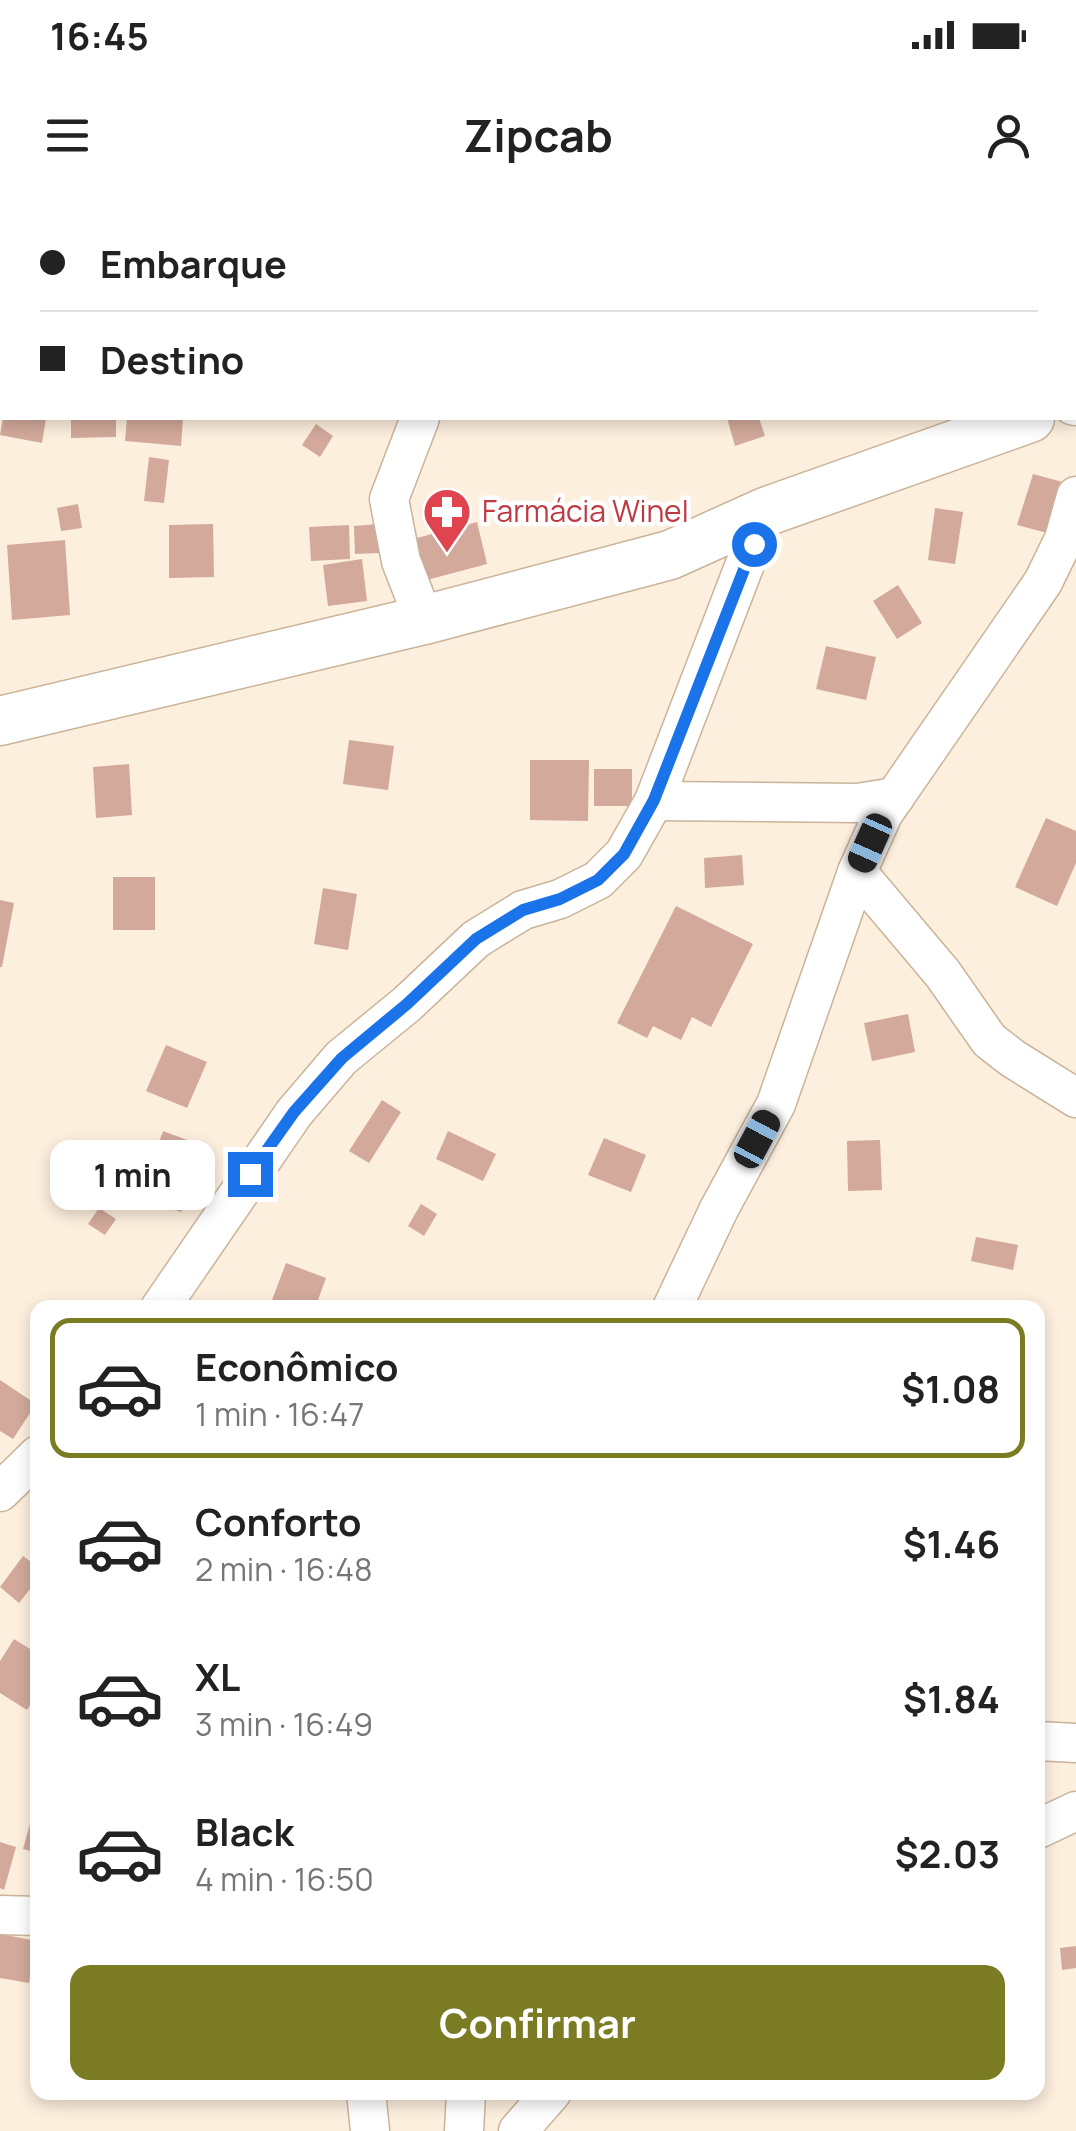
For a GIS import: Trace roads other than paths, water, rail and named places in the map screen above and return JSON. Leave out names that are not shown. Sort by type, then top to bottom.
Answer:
[{"type":"street","points":[[419,420],[389,500],[401,561],[424,620]]},
{"type":"street","points":[[0,721],[424,620],[670,555],[766,512],[1024,420]]},
{"type":"street","points":[[676,1300],[719,1208],[776,1104],[857,872],[883,814],[1043,582],[1064,540],[1076,496]]},
{"type":"street","points":[[165,1300],[294,1112],[342,1058],[476,939],[523,910],[560,899],[598,880],[624,854],[654,800],[766,512]]},
{"type":"street","points":[[654,800],[858,803],[895,796]]},
{"type":"street","points":[[857,872],[943,974],[989,1040],[1076,1098]]},
{"type":"street","points":[[0,1492],[30,1463]]},
{"type":"street","points":[[1045,1742],[1076,1743]]},
{"type":"street","points":[[1045,1826],[1076,1811]]},
{"type":"street","points":[[0,1915],[30,1916]]},
{"type":"street","points":[[368,2100],[370,2131]]},
{"type":"street","points":[[464,2131],[466,2100]]},
{"type":"street","points":[[518,2131],[545,2100]]},
{"type":"place","name":"Farmácia Winel","points":[[447,554]]}]
